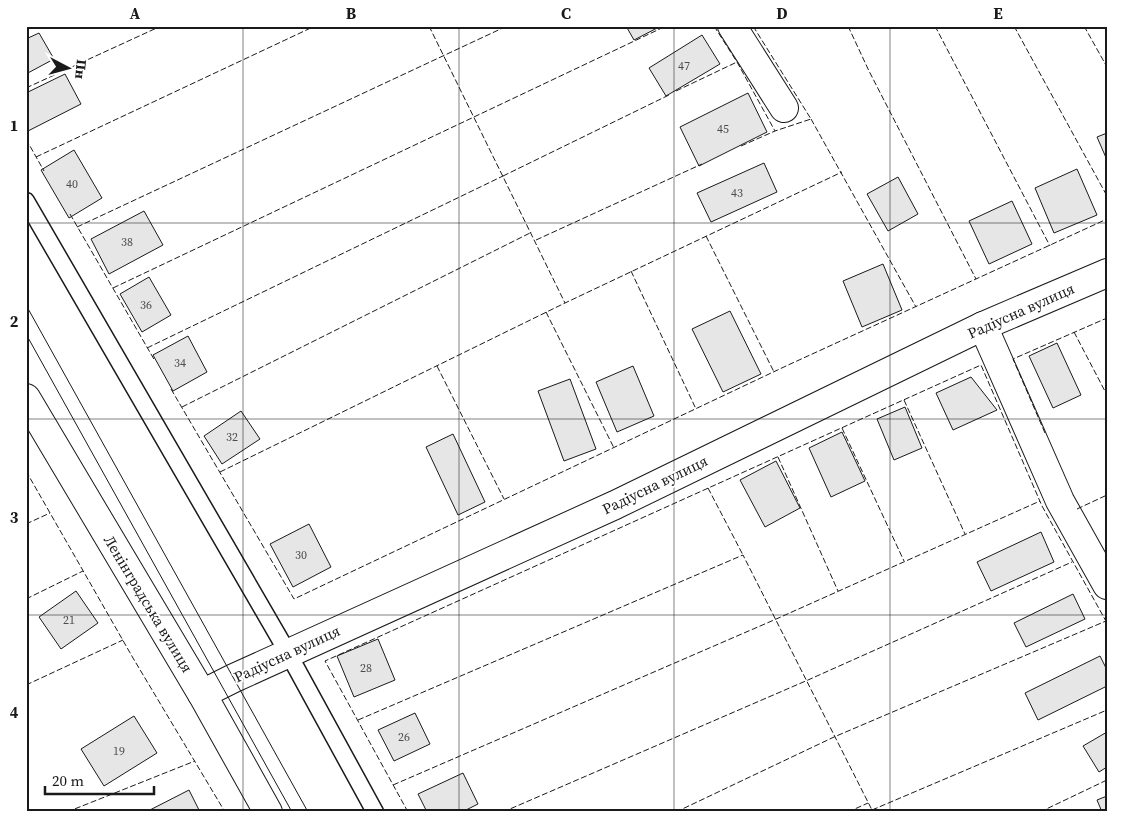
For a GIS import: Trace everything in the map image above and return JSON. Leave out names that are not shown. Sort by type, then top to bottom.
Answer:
[{"type":"street","points":[[732,26],[784,108]]},
{"type":"street","name":"Радіусна вулиця","points":[[202,694],[615,505],[983,326],[1107,273]]},
{"type":"street","points":[[983,326],[1060,501],[1107,585]]},
{"type":"street","name":"Ленінградська вулиця","points":[[26,398],[202,694],[268,812]]},
{"type":"lane","points":[[26,201],[288,653],[376,812]]},
{"type":"building","points":[[626,26],[661,26],[634,40]]},
{"type":"building","points":[[39,33],[54,59],[26,74],[26,39]]},
{"type":"building","points":[[702,35],[720,64],[666,96],[649,68]]},
{"type":"building","points":[[65,74],[81,104],[28,131],[26,127],[26,93]]},
{"type":"building","points":[[748,93],[767,132],[699,166],[680,127]]},
{"type":"building","points":[[1107,133],[1107,160],[1097,137]]},
{"type":"building","points":[[74,150],[102,198],[69,218],[41,170]]},
{"type":"building","points":[[764,163],[777,192],[711,222],[697,193]]},
{"type":"building","points":[[1077,169],[1097,215],[1054,233],[1035,188]]},
{"type":"building","points":[[898,177],[918,214],[888,231],[867,194]]},
{"type":"building","points":[[1012,201],[1032,244],[989,264],[969,221]]},
{"type":"building","points":[[144,211],[163,245],[109,274],[91,239]]},
{"type":"building","points":[[883,264],[902,310],[862,327],[843,281]]},
{"type":"building","points":[[149,277],[171,315],[142,332],[120,294]]},
{"type":"building","points":[[730,311],[761,374],[723,392],[692,329]]},
{"type":"building","points":[[188,336],[207,372],[173,391],[153,355]]},
{"type":"building","points":[[1057,343],[1081,395],[1053,408],[1029,356]]},
{"type":"building","points":[[633,366],[654,416],[617,432],[596,382]]},
{"type":"building","points":[[971,377],[997,410],[953,430],[936,393]]},
{"type":"building","points":[[570,379],[596,449],[564,461],[538,391]]},
{"type":"building","points":[[905,407],[922,448],[894,460],[877,419]]},
{"type":"building","points":[[241,411],[260,439],[222,464],[204,436]]},
{"type":"building","points":[[842,432],[865,481],[831,497],[809,448]]},
{"type":"building","points":[[453,434],[485,502],[458,515],[426,447]]},
{"type":"building","points":[[776,461],[800,508],[765,527],[740,480]]},
{"type":"building","points":[[309,524],[331,567],[293,587],[270,544]]},
{"type":"building","points":[[1041,532],[1054,562],[991,591],[977,562]]},
{"type":"building","points":[[76,591],[98,623],[61,649],[39,617]]},
{"type":"building","points":[[1073,594],[1085,619],[1026,647],[1014,623]]},
{"type":"building","points":[[378,639],[395,680],[354,697],[337,656]]},
{"type":"building","points":[[1100,656],[1107,670],[1107,686],[1038,720],[1025,693]]},
{"type":"building","points":[[415,713],[430,744],[394,761],[378,730]]},
{"type":"building","points":[[134,716],[157,753],[104,786],[81,749]]},
{"type":"building","points":[[1107,732],[1107,767],[1099,772],[1083,746]]},
{"type":"building","points":[[463,773],[478,804],[462,812],[427,812],[418,794]]},
{"type":"building","points":[[189,790],[200,812],[146,812]]},
{"type":"building","points":[[1107,796],[1107,812],[1102,812],[1097,800]]},
{"type":"tram line","points":[[26,305],[308,812]]},
{"type":"tram line","points":[[26,334],[292,812]]},
{"type":"fence","points":[[26,88],[161,26]]},
{"type":"fence","points":[[36,157],[315,26]]},
{"type":"fence","points":[[429,26],[565,303]]},
{"type":"fence","points":[[77,227],[507,26]]},
{"type":"fence","points":[[113,288],[666,26]]},
{"type":"fence","points":[[714,26],[737,62],[775,131]]},
{"type":"fence","points":[[741,146],[775,131],[811,119],[753,26]]},
{"type":"fence","points":[[848,26],[869,71],[976,279]]},
{"type":"fence","points":[[935,26],[1050,246]]},
{"type":"fence","points":[[1014,26],[1107,196]]},
{"type":"fence","points":[[1084,26],[1107,67]]},
{"type":"fence","points":[[676,91],[737,62]]},
{"type":"fence","points":[[503,176],[669,95]]},
{"type":"fence","points":[[811,119],[916,307]]},
{"type":"fence","points":[[26,139],[44,171]]},
{"type":"fence","points":[[536,240],[702,164]]},
{"type":"fence","points":[[220,472],[565,303],[842,172]]},
{"type":"fence","points":[[147,348],[503,176]]},
{"type":"fence","points":[[70,214],[155,361]]},
{"type":"fence","points":[[171,389],[294,599],[786,366],[1107,219]]},
{"type":"fence","points":[[182,407],[532,232]]},
{"type":"fence","points":[[706,236],[774,372]]},
{"type":"fence","points":[[631,271],[696,409]]},
{"type":"fence","points":[[546,312],[614,448]]},
{"type":"fence","points":[[1045,433],[1013,359],[1107,318]]},
{"type":"fence","points":[[1074,332],[1107,395]]},
{"type":"fence","points":[[408,812],[325,661],[981,365],[1042,506],[1107,623]]},
{"type":"fence","points":[[437,366],[504,499]]},
{"type":"fence","points":[[904,400],[965,534]]},
{"type":"fence","points":[[842,428],[904,561]]},
{"type":"fence","points":[[778,457],[838,591]]},
{"type":"fence","points":[[26,471],[133,658],[225,812]]},
{"type":"fence","points":[[708,488],[743,555]]},
{"type":"fence","points":[[1077,509],[1107,495]]},
{"type":"fence","points":[[393,785],[774,620],[1040,501]]},
{"type":"fence","points":[[26,524],[50,513]]},
{"type":"fence","points":[[358,720],[743,555],[873,812]]},
{"type":"fence","points":[[503,812],[808,680],[1072,562]]},
{"type":"fence","points":[[26,599],[83,571]]},
{"type":"fence","points":[[676,812],[834,737],[1106,621]]},
{"type":"fence","points":[[26,685],[123,640]]},
{"type":"fence","points":[[872,810],[1107,710]]},
{"type":"fence","points":[[67,812],[195,761]]},
{"type":"fence","points":[[1040,812],[1107,780]]},
{"type":"fence","points":[[848,812],[868,803]]}]
